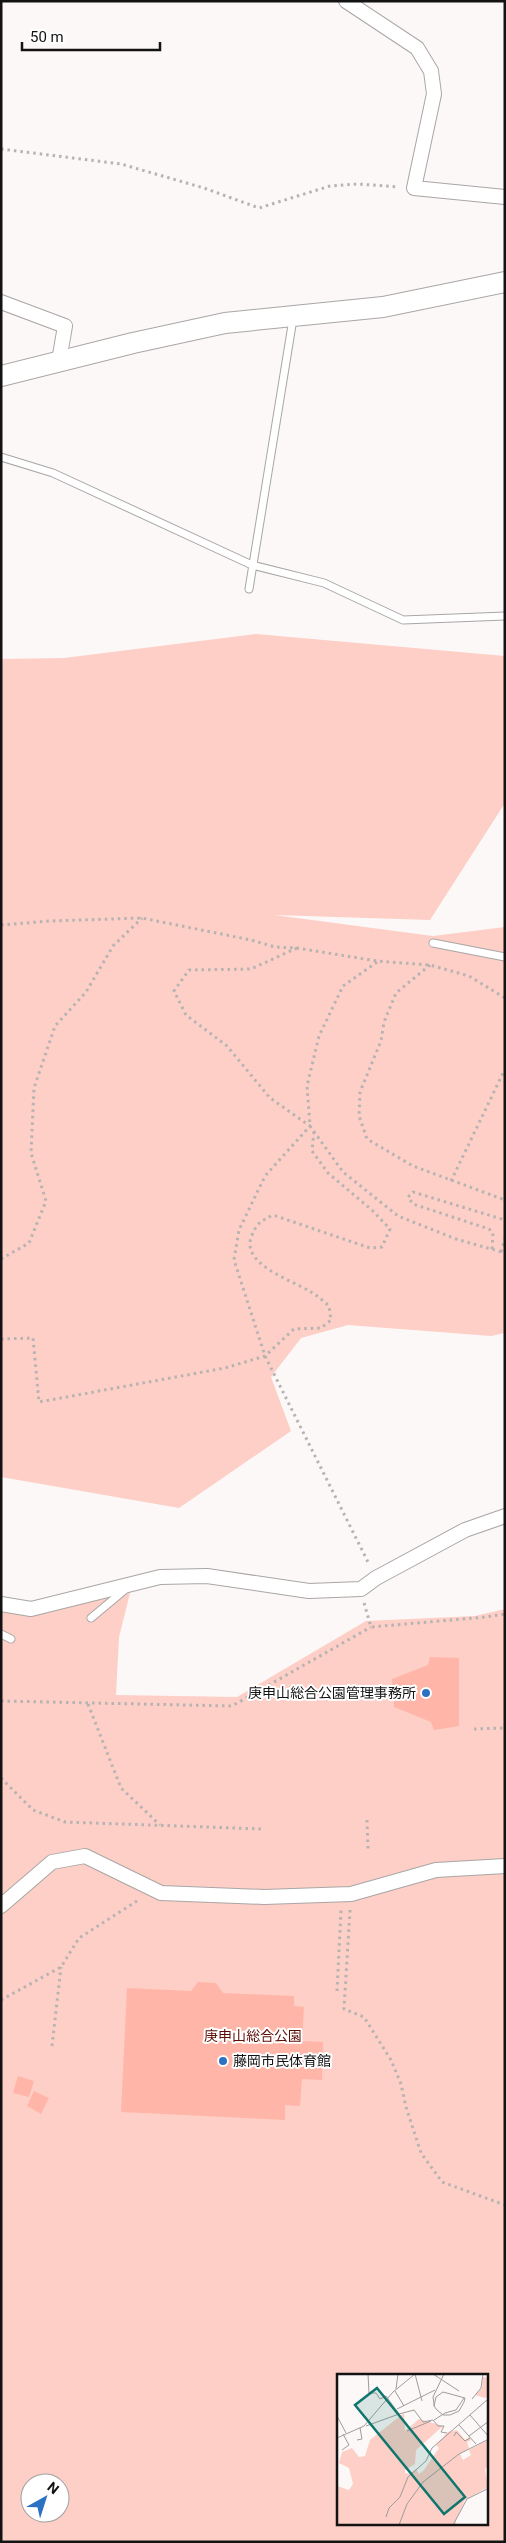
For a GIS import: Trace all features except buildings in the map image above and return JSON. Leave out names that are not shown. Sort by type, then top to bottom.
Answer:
[{"type":"street","points":[[346,1],[417,48],[431,71],[434,94],[414,188],[505,197]]},
{"type":"street","points":[[1,376],[225,323],[383,307],[505,282]]},
{"type":"street","points":[[1,302],[66,326],[59,361]]},
{"type":"street","points":[[1,1604],[31,1608],[160,1577],[179,1576],[207,1576],[310,1591],[361,1589],[376,1578],[465,1530],[505,1516]]},
{"type":"street","points":[[1,1906],[52,1862],[85,1856],[161,1893],[264,1897],[351,1894],[436,1870],[505,1866]]},
{"type":"lane","points":[[249,589],[293,316]]},
{"type":"lane","points":[[1,457],[53,474],[252,565],[324,583],[403,620],[505,616]]},
{"type":"lane","points":[[433,943],[505,957]]},
{"type":"lane","points":[[91,1618],[133,1584]]},
{"type":"lane","points":[[1,1634],[11,1639]]},
{"type":"path","points":[[1,149],[121,164],[204,188],[258,208],[330,186],[358,184],[414,188]]},
{"type":"path","points":[[1,1259],[30,1243],[46,1201],[31,1154],[34,1088],[55,1026],[86,992],[113,946],[142,918]]},
{"type":"path","points":[[1,926],[50,921],[142,918],[251,940],[275,947],[298,948],[377,961],[430,965],[469,976],[505,998]]},
{"type":"path","points":[[298,948],[251,970],[189,970],[174,991],[186,1015],[227,1046],[270,1098],[310,1126],[343,1172],[398,1216],[456,1239],[503,1252],[505,1238]]},
{"type":"path","points":[[376,1578],[265,1356],[243,1293],[234,1260],[239,1230],[265,1176],[310,1126],[308,1086],[318,1036],[343,986],[377,961]]},
{"type":"path","points":[[430,965],[396,993],[384,1022],[381,1041],[360,1092],[359,1116],[367,1139],[412,1166],[505,1200]]},
{"type":"path","points":[[451,1181],[505,1069]]},
{"type":"path","points":[[1,1339],[33,1338],[39,1402],[226,1368],[265,1356],[294,1329],[320,1328],[332,1320],[329,1306],[312,1292],[272,1272],[253,1257],[249,1241],[257,1223],[273,1215],[370,1248],[382,1247],[390,1228],[328,1173],[312,1151],[314,1130]]},
{"type":"path","points":[[492,1249],[493,1233],[489,1229],[413,1204],[408,1197],[413,1192],[505,1220]]},
{"type":"path","points":[[361,1589],[371,1627]]},
{"type":"path","points":[[1,1701],[232,1706],[371,1627],[486,1618],[505,1614]]},
{"type":"path","points":[[88,1704],[121,1788],[161,1826]]},
{"type":"path","points":[[474,1729],[505,1728]]},
{"type":"path","points":[[1,1778],[33,1810],[65,1822],[262,1829]]},
{"type":"path","points":[[367,1820],[368,1849]]},
{"type":"path","points":[[52,2046],[61,1967],[79,1938],[155,1889]]},
{"type":"path","points":[[351,1894],[344,2009],[364,2017],[391,2060],[402,2084],[406,2107],[421,2153],[442,2182],[505,2205]]},
{"type":"path","points":[[337,1991],[341,1908]]},
{"type":"path","points":[[1,2000],[61,1967]]},
{"type":"green space","points":[[256,634],[505,656],[505,803],[430,920],[274,915],[433,936],[505,927],[505,1333],[491,1336],[348,1325],[301,1338],[271,1377],[291,1431],[179,1508],[1,1477],[1,659],[64,658]]},
{"type":"green space","name":"庚申山総合公園","points":[[130,1593],[119,1637],[116,1695],[237,1697],[366,1621],[475,1616],[505,1609],[505,2542],[1,2542],[1,1605],[27,1616]]},
{"type":"place","name":"庚申山総合公園管理事務所","points":[[426,1693]]},
{"type":"place","name":"藤岡市民体育館","points":[[223,2061]]}]
